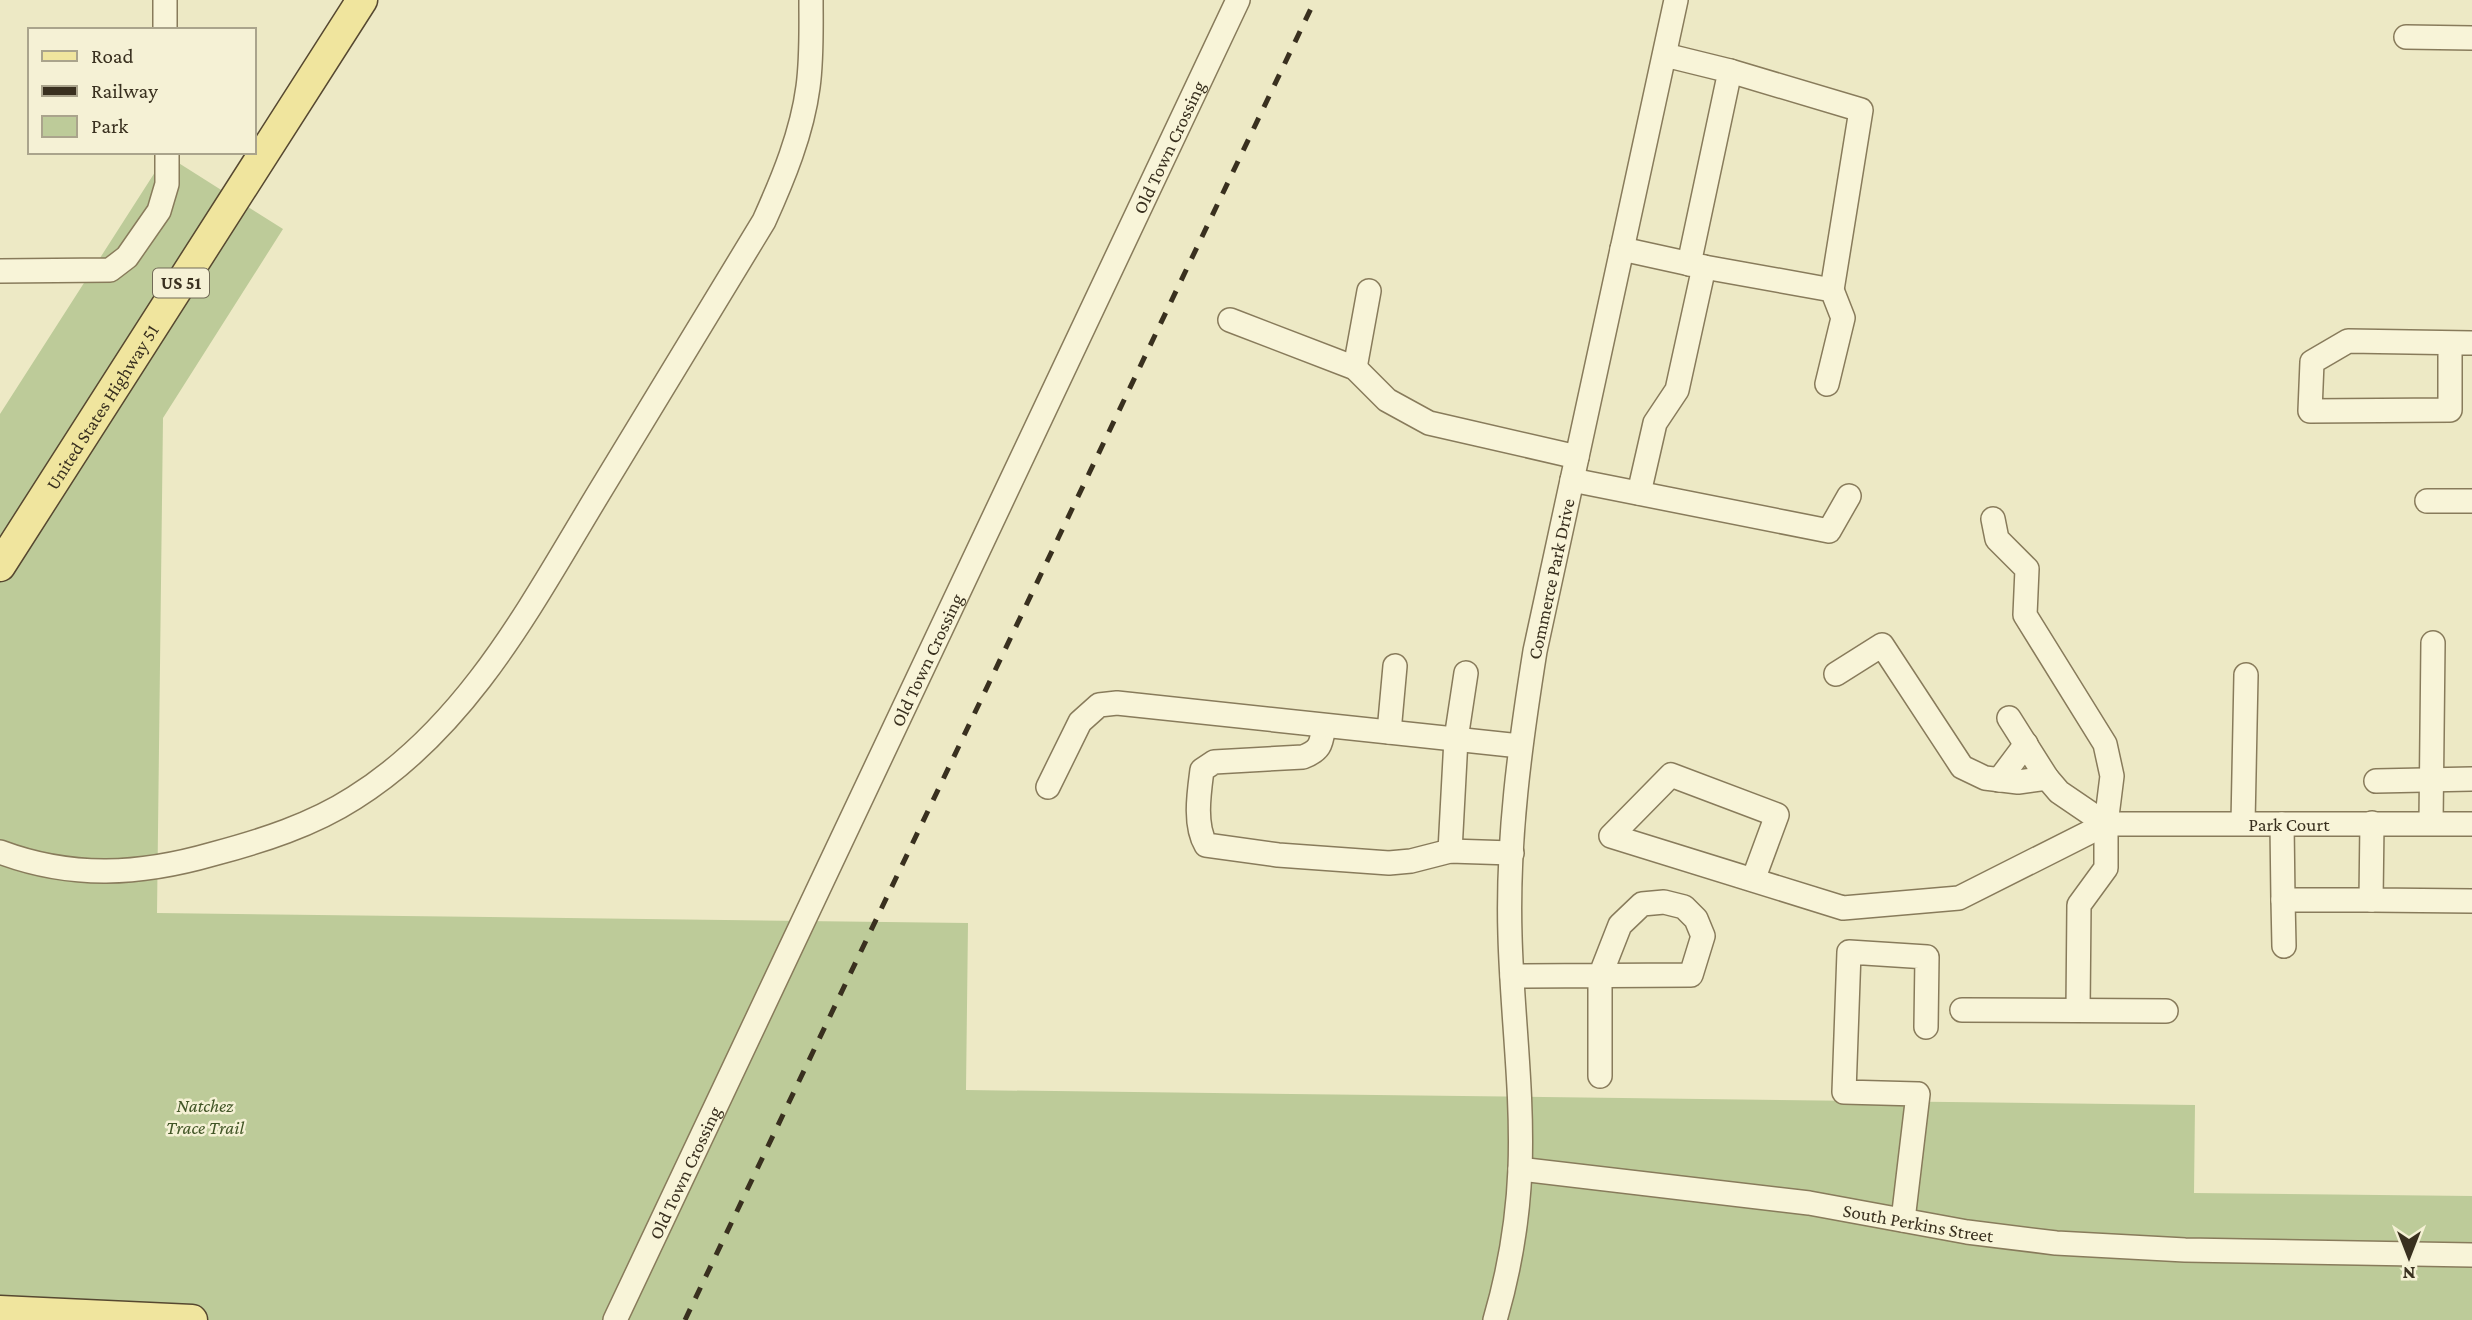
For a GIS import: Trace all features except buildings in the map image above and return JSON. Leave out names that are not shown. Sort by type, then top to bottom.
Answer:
[{"type":"main road","name":"United States Highway 51","points":[[0,566],[362,0]]},
{"type":"main road","points":[[0,1311],[192,1320]]},
{"type":"street","points":[[165,0],[166,28]]},
{"type":"street","points":[[0,852],[31,863],[69,870],[113,872],[180,863],[222,852],[293,829],[355,798],[412,754],[454,713],[505,647],[764,221],[782,180],[808,90],[811,0]]},
{"type":"street","name":"Old Town Crossing","points":[[615,1320],[1238,0]]},
{"type":"street","name":"Commerce Park Drive","points":[[1520,1169],[1510,934],[1512,853],[1520,746],[1535,651],[1676,0]]},
{"type":"street","points":[[2406,37],[2472,38]]},
{"type":"street","points":[[1665,55],[1730,71],[1861,110],[1832,290],[1843,318],[1827,384]]},
{"type":"street","points":[[1639,493],[1656,423],[1677,390],[1730,71]]},
{"type":"street","points":[[0,271],[110,270],[127,257],[159,211],[167,184],[167,154]]},
{"type":"street","points":[[1622,249],[1832,290]]},
{"type":"street","points":[[1355,368],[1369,291]]},
{"type":"street","points":[[1230,320],[1355,368],[1387,400],[1429,423],[1577,457]]},
{"type":"street","points":[[2348,341],[2461,343],[2450,410],[2310,411],[2312,362],[2348,341]]},
{"type":"street","points":[[1572,480],[1829,531],[1849,496]]},
{"type":"street","points":[[2427,501],[2472,501]]},
{"type":"street","points":[[1993,519],[1997,539],[2027,569],[2025,615],[2105,744],[2112,776],[2106,824],[2106,868],[2079,905],[2078,1010]]},
{"type":"street","points":[[2431,823],[2433,643]]},
{"type":"street","points":[[1836,674],[1882,645],[1962,767],[1985,778],[1999,780],[2018,782],[2047,778]]},
{"type":"street","points":[[1389,732],[1395,666]]},
{"type":"street","points":[[1450,851],[1456,738],[1466,673]]},
{"type":"street","points":[[2243,823],[2246,675]]},
{"type":"street","points":[[1048,788],[1080,722],[1099,705],[1117,703],[1520,746]]},
{"type":"street","points":[[2009,718],[2047,778],[2059,792],[2106,824]]},
{"type":"street","points":[[1324,726],[1321,743],[1315,753],[1303,757],[1214,762],[1202,770],[1199,793],[1201,836],[1206,845],[1278,855],[1389,863],[1411,861],[1450,851],[1512,853]]},
{"type":"street","points":[[1999,780],[2026,744]]},
{"type":"street","points":[[1753,880],[1777,815],[1671,775],[1611,836],[1843,908],[1959,898],[2106,824]]},
{"type":"street","points":[[2376,781],[2472,779]]},
{"type":"street","points":[[2371,900],[2372,823]]},
{"type":"street","name":"Park Court","points":[[2106,824],[2472,824]]},
{"type":"street","points":[[2283,824],[2284,946]]},
{"type":"street","points":[[2283,900],[2472,901]]},
{"type":"street","points":[[1512,976],[1600,975],[1691,975],[1703,936],[1696,919],[1684,907],[1664,902],[1642,904],[1620,925],[1600,975],[1600,1076]]},
{"type":"street","points":[[1903,1220],[1918,1094],[1844,1092],[1849,951],[1927,957],[1926,1027]]},
{"type":"street","points":[[1962,1010],[2166,1011]]},
{"type":"street","points":[[1495,1320],[1515,1228],[1520,1169]]},
{"type":"street","name":"South Perkins Street","points":[[1520,1169],[1809,1203],[1967,1232],[2056,1243],[2185,1250],[2472,1255]]},
{"type":"green space","name":"Natchez Trace Trail","points":[[166,155],[283,229],[163,418],[157,913],[968,923],[966,1090],[2195,1105],[2194,1193],[2472,1196],[2472,1320],[0,1320],[0,414]]},
{"type":"railway","points":[[685,1320],[1315,0]]}]
